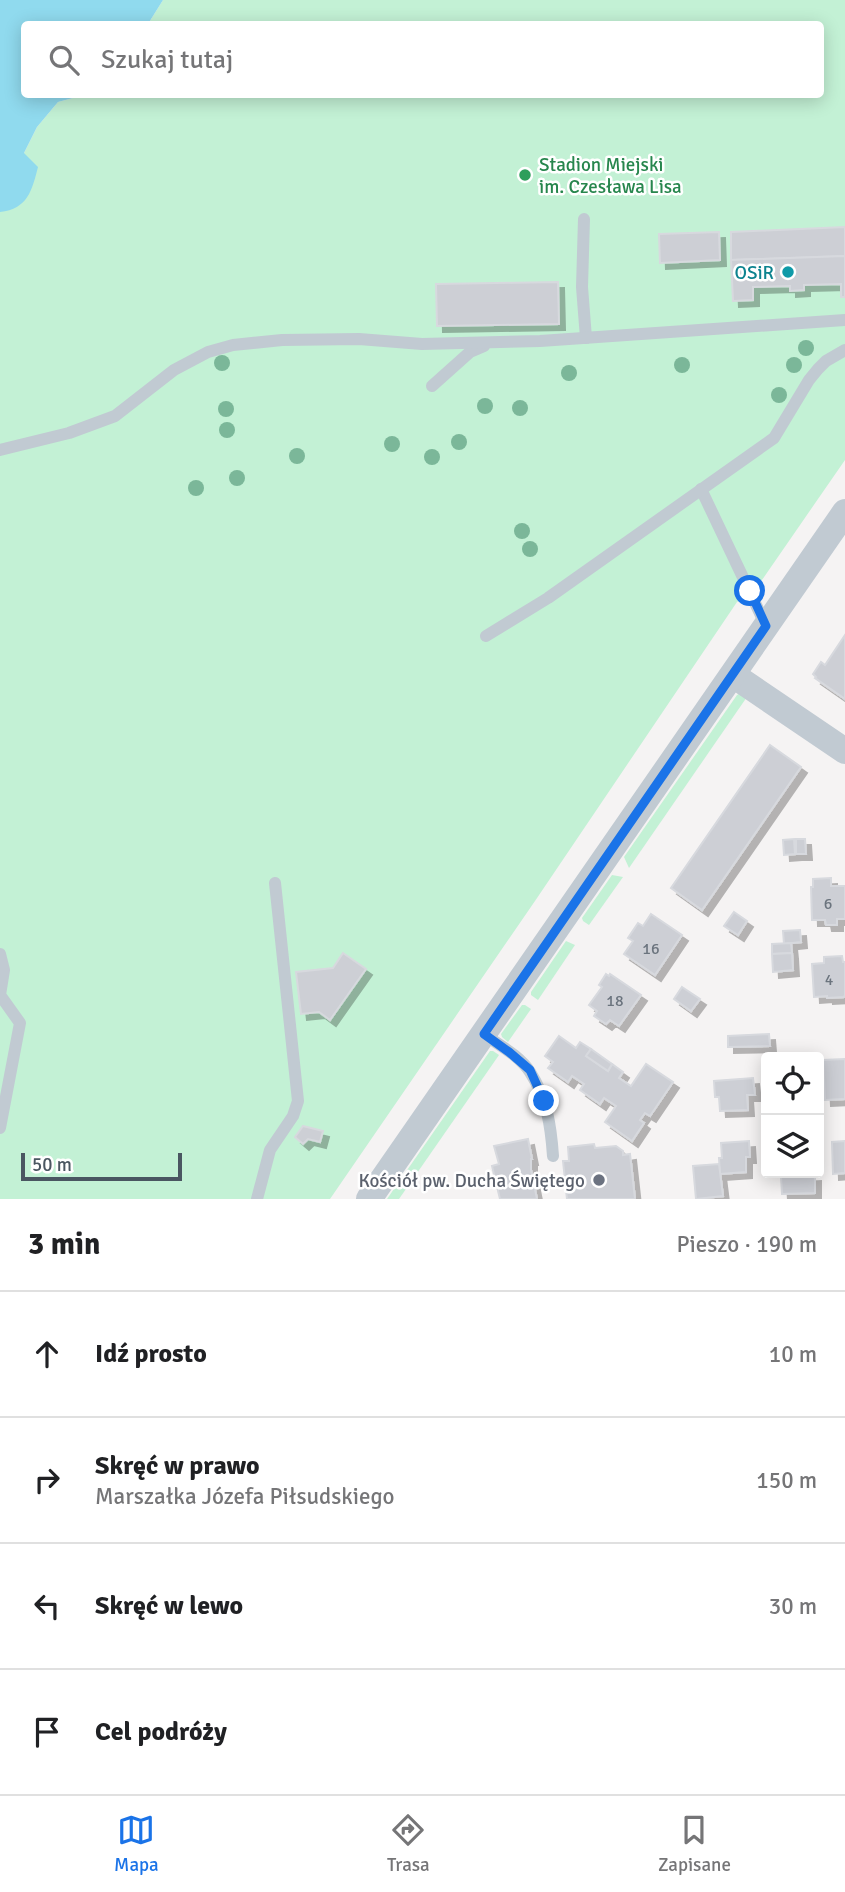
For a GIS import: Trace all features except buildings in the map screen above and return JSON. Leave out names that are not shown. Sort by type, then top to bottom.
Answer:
[{"type":"street","points":[[369,1199],[845,512]]},
{"type":"street","points":[[733,675],[845,751]]},
{"type":"lane","points":[[584,219],[582,287],[586,338]]},
{"type":"lane","points":[[0,450],[69,433],[115,416],[182,365],[208,352],[233,345],[282,340],[359,339],[422,344],[493,342],[845,320]]},
{"type":"lane","points":[[432,386],[470,352],[493,342]]},
{"type":"lane","points":[[486,636],[548,598],[775,438],[809,380],[826,361],[845,350]]},
{"type":"lane","points":[[701,489],[766,626]]},
{"type":"lane","points":[[257,1199],[270,1150],[293,1116],[298,1101],[275,883]]},
{"type":"lane","points":[[0,954],[4,970],[0,995],[20,1023],[0,1128]]},
{"type":"lane","points":[[484,1034],[530,1070],[551,1125],[553,1156]]},
{"type":"green space","points":[[163,0],[845,0],[845,460],[755,590],[737,602],[330,1199],[0,1199],[0,158],[24,153],[37,127],[58,102],[73,98],[824,98],[824,21],[150,21]]},
{"type":"green space","points":[[742,692],[749,694],[629,868],[624,857],[737,695]]},
{"type":"green space","points":[[612,875],[623,877],[589,925],[582,918]]},
{"type":"green space","points":[[566,941],[575,945],[538,1000],[531,992]]},
{"type":"green space","points":[[522,1005],[531,1009],[508,1042],[501,1034]]},
{"type":"green space","points":[[490,1051],[499,1055],[399,1199],[387,1199]]},
{"type":"water","points":[[0,0],[163,0],[150,21],[21,21],[21,98],[73,98],[58,102],[37,127],[24,153],[38,167],[31,191],[23,203],[0,212]]},
{"type":"place","name":"Stadion Miejski im. Czesława Lisa","points":[[525,175]]},
{"type":"place","name":"OSiR","points":[[788,272]]},
{"type":"place","name":"Kościół pw. Ducha Świętego","points":[[599,1180]]},
{"type":"route","points":[[544,1101],[530,1070],[484,1034],[766,626],[750,591]]}]
